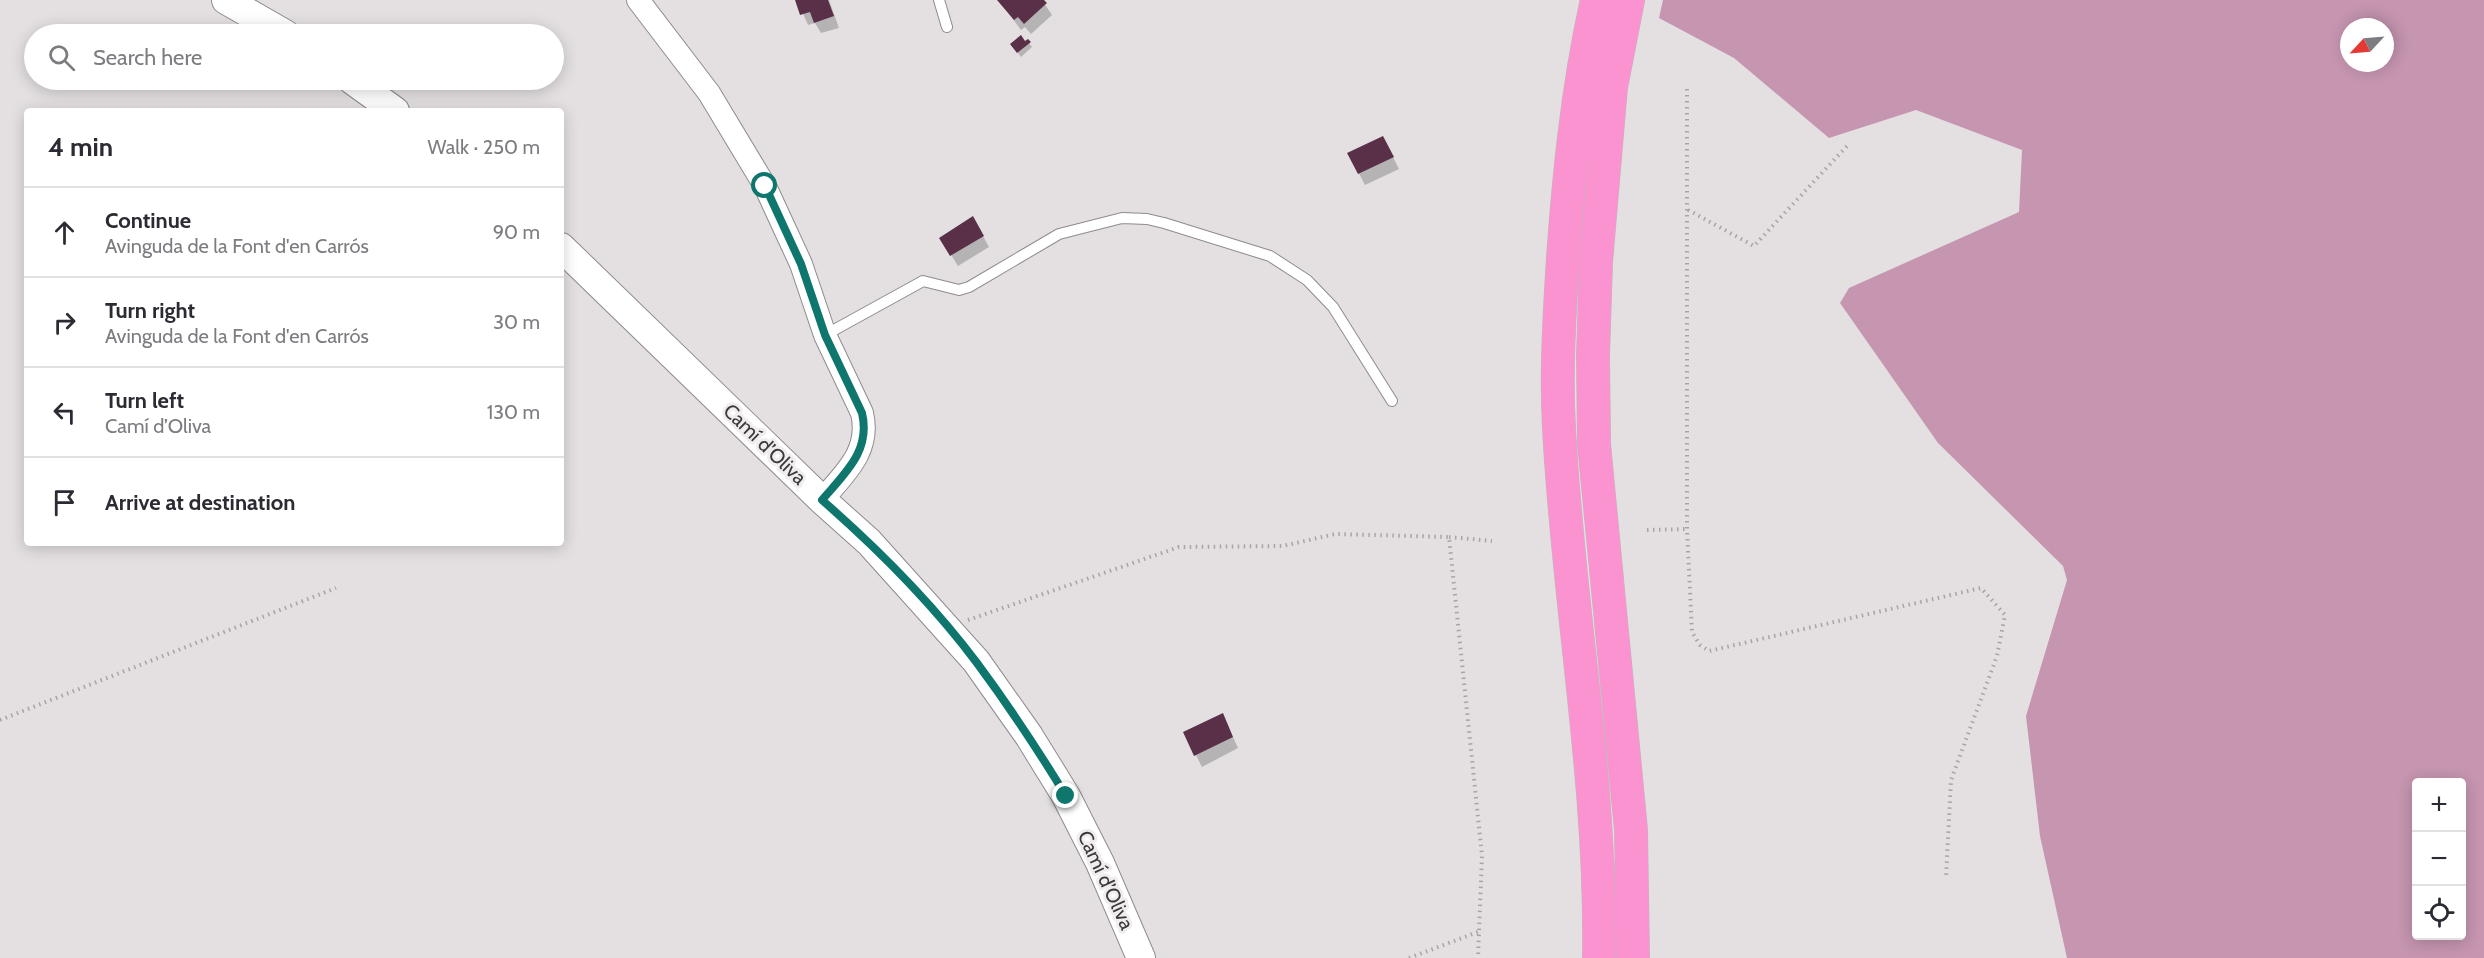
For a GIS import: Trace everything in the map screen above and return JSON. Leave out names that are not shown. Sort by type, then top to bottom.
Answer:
[{"type":"highway","points":[[1597,0],[1584,56],[1565,221],[1557,368],[1563,491],[1596,837],[1599,958]]},
{"type":"highway","points":[[1628,0],[1611,87],[1596,262],[1593,355],[1594,444],[1631,830],[1633,958]]},
{"type":"street","points":[[226,0],[268,24]]},
{"type":"street","points":[[638,0],[709,93],[765,186],[801,264],[825,335],[862,413],[866,428],[861,449],[848,469],[822,500]]},
{"type":"street","points":[[366,90],[391,108]]},
{"type":"street","name":"Camí d’Oliva","points":[[564,251],[822,500],[869,542],[948,627],[976,661],[1029,736],[1066,796],[1104,873],[1141,958]]},
{"type":"lane","points":[[939,0],[947,27]]},
{"type":"lane","points":[[825,335],[922,281],[959,290],[969,287],[1059,234],[1122,219],[1147,219],[1260,253],[1307,280],[1334,307],[1392,402]]},
{"type":"path","points":[[1687,90],[1687,529],[1692,632],[1700,645],[1709,651],[1981,588],[2005,615],[1997,656],[1951,780],[1947,877]]},
{"type":"path","points":[[1688,210],[1754,246],[1846,146]]},
{"type":"path","points":[[1647,530],[1687,529]]},
{"type":"path","points":[[948,627],[1179,548],[1283,546],[1335,534],[1449,537],[1492,541]]},
{"type":"path","points":[[1449,537],[1482,856],[1478,958]]},
{"type":"path","points":[[0,720],[336,588]]},
{"type":"path","points":[[1409,958],[1478,932]]},
{"type":"shaded area","points":[[1663,0],[2484,0],[2484,958],[2067,958],[2040,836],[2026,716],[2067,580],[2063,566],[1938,443],[1840,303],[1849,288],[2019,212],[2022,150],[1916,110],[1829,138],[1734,58],[1659,18]]},
{"type":"building","points":[[795,0],[828,0],[834,16],[814,23],[810,12],[800,15]]},
{"type":"building","points":[[997,0],[1044,0],[1047,3],[1024,24],[1018,17],[1014,20]]},
{"type":"building","points":[[1021,35],[1025,41],[1028,39],[1031,42],[1017,53],[1010,44]]},
{"type":"building","points":[[1383,136],[1394,157],[1358,174],[1347,153]]},
{"type":"building","points":[[973,216],[984,236],[950,256],[939,238]]},
{"type":"building","points":[[1223,713],[1233,737],[1194,756],[1183,732]]},
{"type":"route","points":[[765,186],[801,264],[825,335],[862,413],[866,428],[861,449],[848,469],[822,500],[869,542],[948,627],[976,661],[1029,736],[1066,796]]}]
